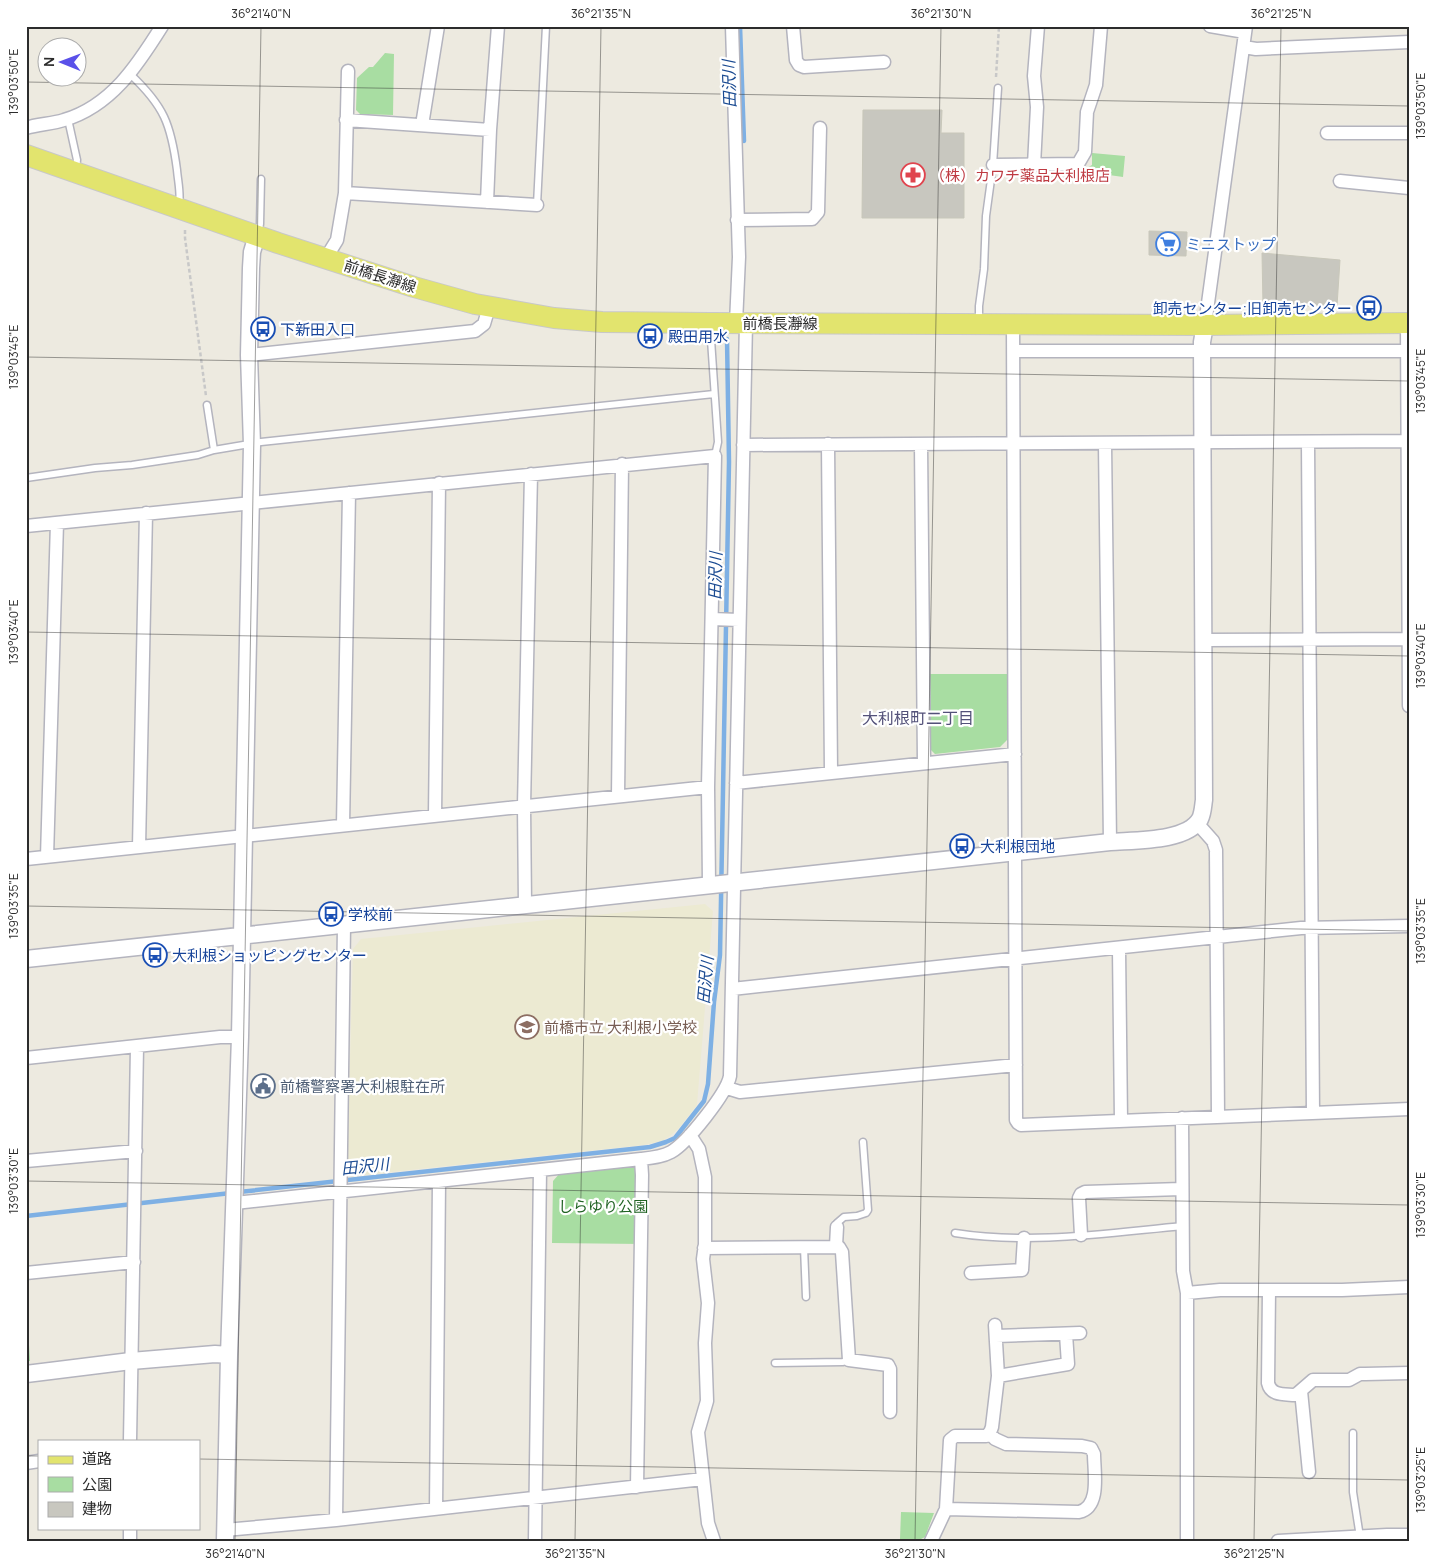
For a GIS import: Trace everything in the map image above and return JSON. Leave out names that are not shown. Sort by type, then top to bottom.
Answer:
[{"type":"main road","name":"前橋長瀞線","points":[[26,155],[414,287],[489,307],[576,321],[1204,325],[1408,323]]},
{"type":"street","points":[[26,128],[68,119],[88,110],[116,89],[138,64],[162,26]]},
{"type":"street","points":[[422,125],[438,26]]},
{"type":"street","points":[[487,202],[498,26]]},
{"type":"street","points":[[235,1204],[641,1160],[664,1155],[671,1152],[690,1135],[727,1088],[730,1076],[743,445],[732,26]]},
{"type":"street","points":[[793,26],[796,60],[799,65],[804,67],[884,62]]},
{"type":"street","points":[[1034,165],[1037,107],[1034,76],[1038,26]]},
{"type":"street","points":[[993,164],[1078,164],[1085,152],[1087,112],[1096,84],[1101,26]]},
{"type":"street","points":[[26,959],[1173,836],[1188,830],[1197,823],[1203,811],[1204,800],[1202,351],[1204,325],[1246,29],[1210,26]]},
{"type":"street","points":[[1244,47],[1256,49],[1409,42]]},
{"type":"street","points":[[326,258],[337,240],[344,193],[348,71]]},
{"type":"street","points":[[346,120],[490,130]]},
{"type":"street","points":[[737,220],[812,219],[818,212],[820,128]]},
{"type":"street","points":[[1327,133],[1409,133]]},
{"type":"street","points":[[1340,181],[1409,188]]},
{"type":"street","points":[[344,193],[537,206]]},
{"type":"street","points":[[257,235],[252,252],[251,268],[249,355],[252,445],[240,1037],[228,1355],[225,1536],[336,1520],[703,1479]]},
{"type":"street","points":[[249,355],[475,331],[484,324],[489,307]]},
{"type":"street","points":[[1408,323],[1409,706]]},
{"type":"street","points":[[1013,324],[1016,1120],[1021,1125],[1409,1109]]},
{"type":"street","points":[[1013,350],[1407,352]]},
{"type":"street","points":[[743,445],[1408,441]]},
{"type":"street","points":[[1308,443],[1313,1113]]},
{"type":"street","points":[[828,444],[831,772]]},
{"type":"street","points":[[921,444],[924,762]]},
{"type":"street","points":[[1105,444],[1110,842]]},
{"type":"street","points":[[26,526],[715,456],[708,787],[708,885]]},
{"type":"street","points":[[618,796],[622,464]]},
{"type":"street","points":[[525,905],[524,806],[531,474]]},
{"type":"street","points":[[435,816],[439,483]]},
{"type":"street","points":[[343,825],[349,493]]},
{"type":"street","points":[[138,846],[146,513]]},
{"type":"street","points":[[47,857],[57,523]]},
{"type":"street","points":[[712,619],[739,620]]},
{"type":"street","points":[[1204,640],[1408,640]]},
{"type":"street","points":[[736,783],[1014,754]]},
{"type":"street","points":[[26,859],[708,787]]},
{"type":"street","points":[[1197,823],[1213,840],[1216,850],[1218,1118]]},
{"type":"street","points":[[336,1520],[344,925]]},
{"type":"street","points":[[732,990],[1312,927],[1409,926]]},
{"type":"street","points":[[1118,949],[1121,1121]]},
{"type":"street","points":[[26,1058],[220,1037],[240,1037]]},
{"type":"street","points":[[130,1440],[136,1152],[136,1047]]},
{"type":"street","points":[[727,1088],[740,1092],[1016,1065]]},
{"type":"street","points":[[1182,1118],[1183,1272],[1187,1293],[1187,1541]]},
{"type":"street","points":[[690,1135],[698,1149],[705,1177],[703,1267],[708,1303],[705,1344],[707,1401],[698,1432],[708,1523],[714,1541]]},
{"type":"street","points":[[26,1161],[136,1152]]},
{"type":"street","points":[[637,1487],[641,1160]]},
{"type":"street","points":[[535,1541],[540,1170]]},
{"type":"street","points":[[436,1509],[439,1181]]},
{"type":"street","points":[[1081,1235],[1079,1198],[1085,1192],[1181,1188]]},
{"type":"street","points":[[836,1246],[837,1227]]},
{"type":"street","points":[[971,1273],[1022,1270],[1024,1238]]},
{"type":"street","points":[[704,1248],[836,1246],[842,1252],[848,1360],[852,1362],[885,1363],[888,1365],[890,1369],[890,1412]]},
{"type":"street","points":[[26,1273],[134,1262]]},
{"type":"street","points":[[1187,1293],[1220,1290],[1342,1290],[1409,1287]]},
{"type":"street","points":[[1269,1290],[1268,1387],[1276,1394],[1295,1395],[1313,1380],[1349,1380],[1365,1374],[1409,1373]]},
{"type":"street","points":[[931,1541],[946,1509],[950,1440],[955,1436],[986,1436],[990,1433],[992,1427],[998,1376],[995,1331],[1080,1333]]},
{"type":"street","points":[[998,1376],[1068,1364],[1066,1334]]},
{"type":"street","points":[[26,1374],[131,1361],[215,1354],[228,1355]]},
{"type":"street","points":[[1301,1391],[1309,1472]]},
{"type":"street","points":[[946,1509],[1079,1512],[1088,1509],[1091,1505],[1094,1498],[1094,1454],[1091,1448],[1082,1446],[1006,1444],[996,1439],[990,1433]]},
{"type":"street","points":[[1278,1541],[1360,1537],[1384,1538],[1409,1535]]},
{"type":"street","points":[[126,1541],[130,1540]]},
{"type":"lane","points":[[537,206],[546,26]]},
{"type":"lane","points":[[130,74],[145,87],[160,106],[170,130],[180,192],[178,208]]},
{"type":"lane","points":[[979,324],[978,306],[984,269],[986,216],[993,164],[998,88]]},
{"type":"lane","points":[[68,119],[77,160],[75,172]]},
{"type":"lane","points":[[257,235],[260,224],[261,179]]},
{"type":"lane","points":[[710,323],[718,442],[715,456]]},
{"type":"lane","points":[[26,478],[198,455],[214,450],[261,442],[714,394]]},
{"type":"lane","points":[[207,405],[214,450]]},
{"type":"lane","points":[[837,1227],[837,1223],[844,1217],[862,1215],[868,1210],[863,1142]]},
{"type":"lane","points":[[954,1233],[974,1236],[1024,1238],[1184,1226]]},
{"type":"lane","points":[[804,1247],[806,1297]]},
{"type":"lane","points":[[775,1363],[843,1362],[848,1360]]},
{"type":"lane","points":[[1353,1433],[1353,1492],[1360,1537]]},
{"type":"path","points":[[998,88],[996,82],[999,26]]},
{"type":"path","points":[[185,230],[207,405]]},
{"type":"shaded area","name":"前橋市立 大利根小学校","points":[[705,904],[713,911],[697,1105],[679,1128],[670,1136],[662,1141],[644,1145],[354,1176],[347,1167],[353,949],[361,939]]},
{"type":"green space","points":[[385,53],[394,54],[393,115],[360,114],[356,110],[357,78],[369,67],[373,67]]},
{"type":"green space","points":[[1092,153],[1125,156],[1123,177],[1081,171],[1092,165]]},
{"type":"green space","points":[[930,674],[1007,674],[1007,740],[1000,747],[935,754],[929,748]]},
{"type":"green space","name":"しらゆり公園","points":[[633,1164],[642,1175],[641,1244],[552,1243],[553,1181],[560,1173]]},
{"type":"green space","points":[[26,1297],[30,1361],[26,1361]]},
{"type":"green space","points":[[901,1512],[934,1513],[925,1537],[917,1541],[900,1539]]},
{"type":"building","name":"（株）カワチ薬品大利根店","points":[[863,110],[942,110],[941,133],[964,133],[964,218],[862,218]]},
{"type":"building","name":"ミニストップ","points":[[1149,231],[1187,232],[1186,256],[1149,255]]},
{"type":"building","points":[[1262,253],[1340,260],[1337,306],[1263,306]]},
{"type":"waterway","name":"田沢川","points":[[740,26],[744,141]]},
{"type":"waterway","name":"田沢川","points":[[239,1192],[650,1147],[675,1138],[704,1101],[708,1084],[714,1002],[720,955],[729,462],[727,339]]},
{"type":"waterway","name":"田沢川","points":[[26,1216],[231,1193]]},
{"type":"place","name":"（株）カワチ薬品大利根店","points":[[913,175]]},
{"type":"place","name":"ミニストップ","points":[[1168,244]]},
{"type":"place","name":"卸売センター;旧卸売センター","points":[[1369,308]]},
{"type":"place","name":"下新田入口","points":[[263,329]]},
{"type":"place","name":"殿田用水","points":[[650,336]]},
{"type":"place","name":"大利根団地","points":[[962,846]]},
{"type":"place","name":"学校前","points":[[331,914]]},
{"type":"place","name":"大利根ショッピングセンター","points":[[155,955]]},
{"type":"place","name":"前橋市立 大利根小学校","points":[[527,1027]]},
{"type":"place","name":"前橋警察署大利根駐在所","points":[[263,1086]]},
{"type":"district","name":"大利根町二丁目","points":[[918,718]]}]
